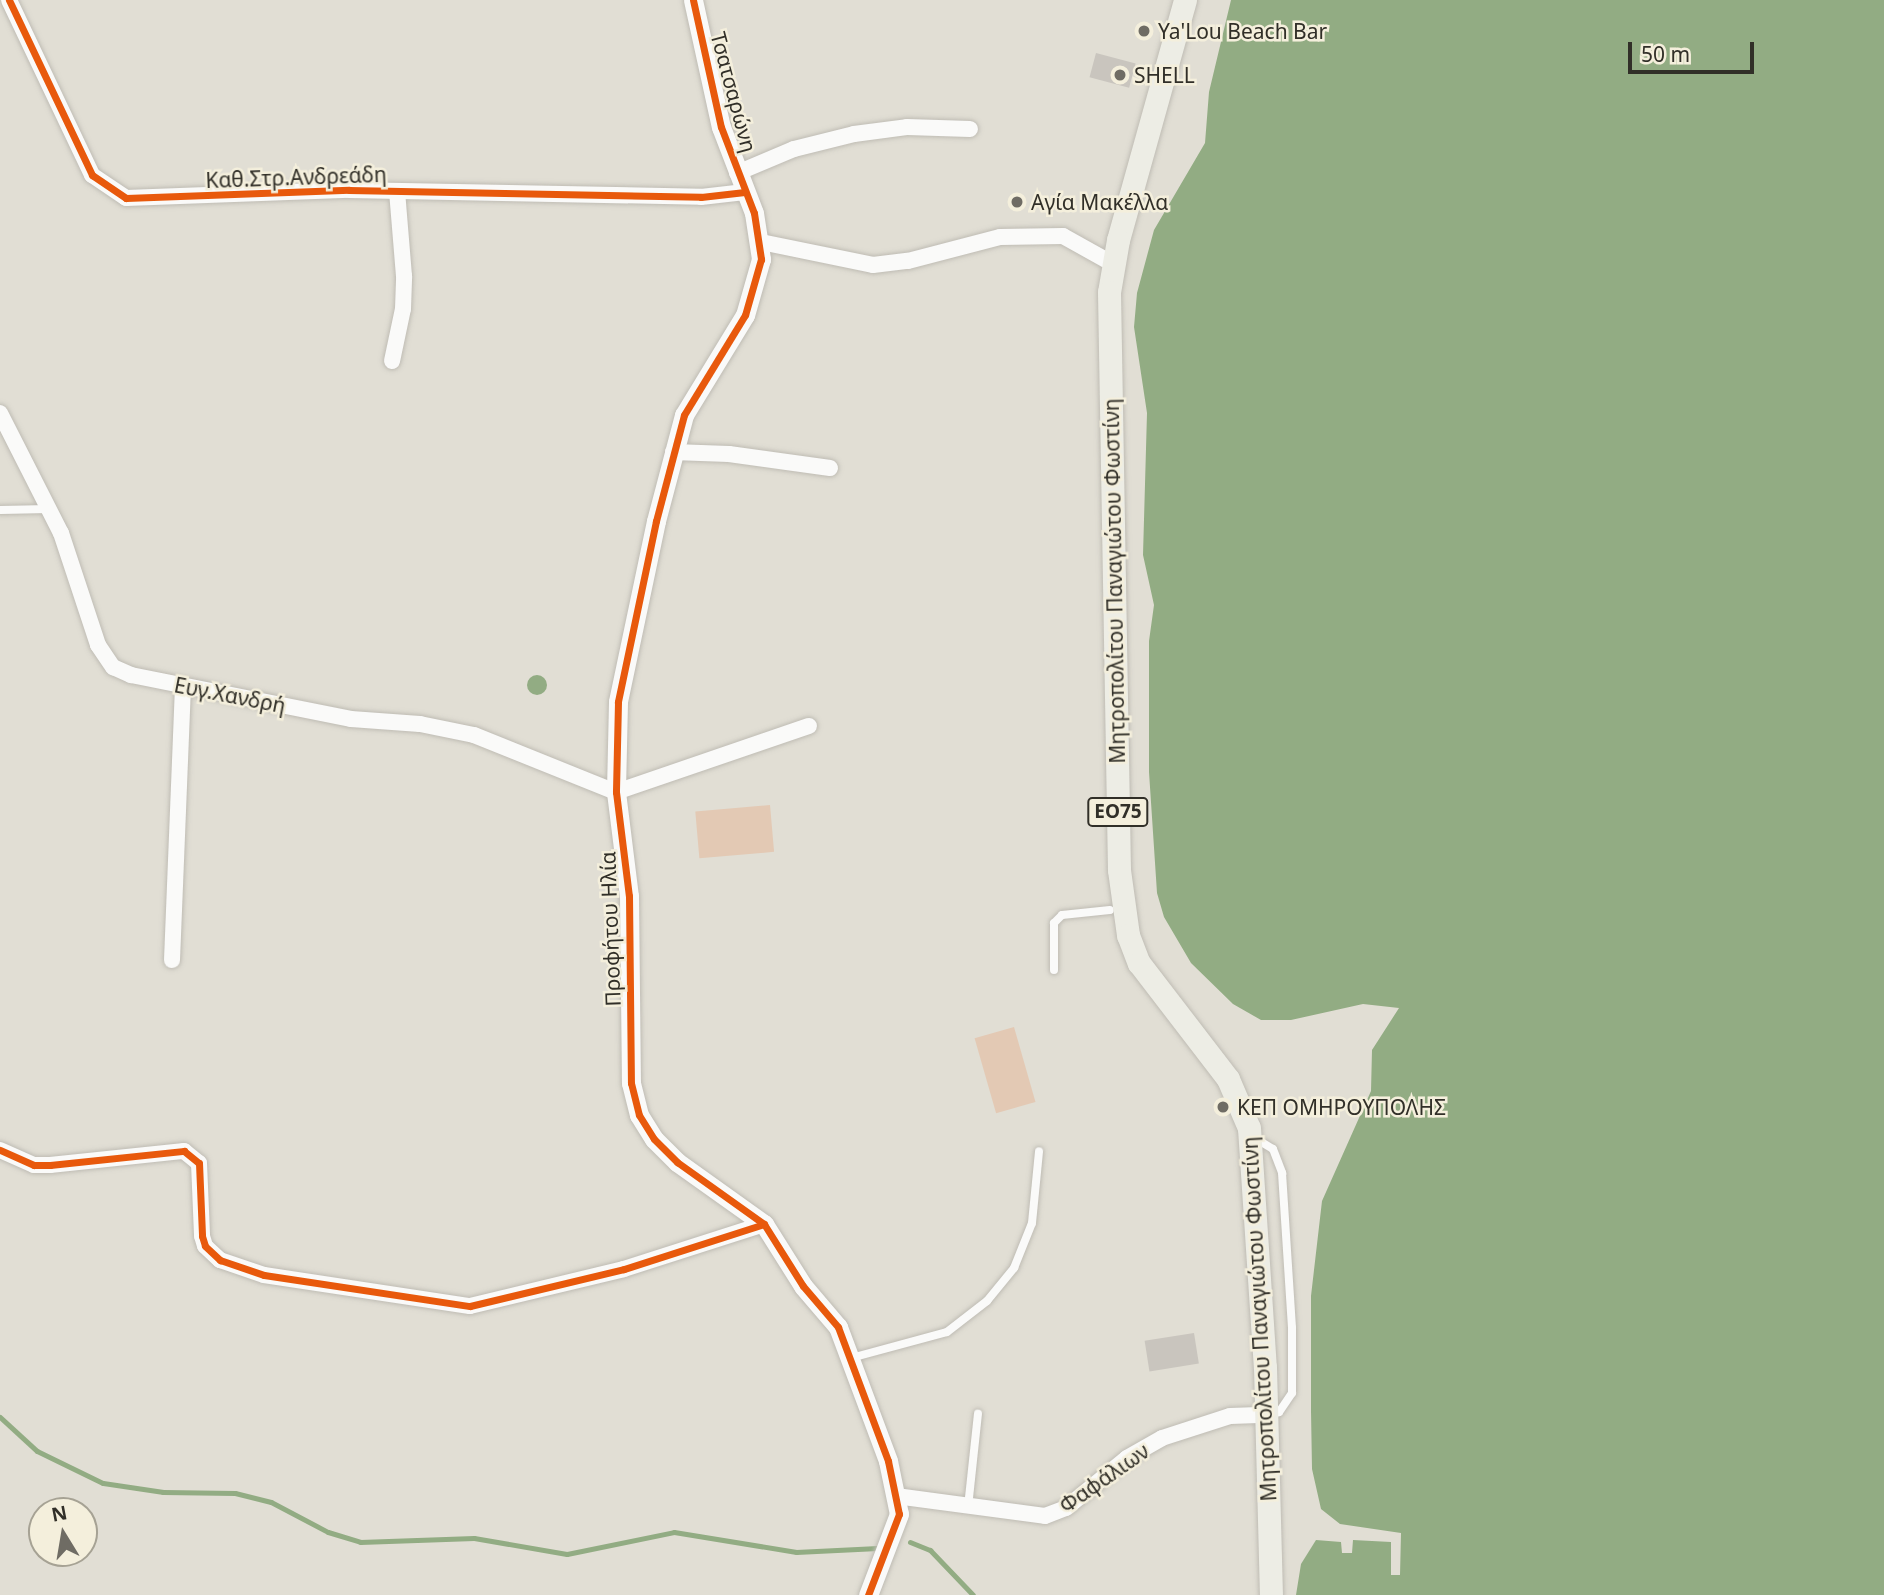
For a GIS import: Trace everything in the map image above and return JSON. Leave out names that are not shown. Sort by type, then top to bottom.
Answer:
[{"type":"main road","name":"Μητροπολίτου Παναγιώτου Φωστίνη","points":[[1172,0],[1096,310],[1098,599],[1110,910],[1127,969],[1218,1087],[1237,1132],[1260,1415],[1271,1595]]},
{"type":"main road","name":"Μητροπολίτου Παναγιώτου Φωστίνη","points":[[1185,0],[1108,260],[1111,601],[1121,896],[1139,963],[1228,1079],[1251,1136],[1260,1415],[1259,1595]]},
{"type":"street","name":"Καθ.Στρ.Ανδρεάδη","points":[[9,0],[92,175],[126,198],[397,191],[701,197],[744,192]]},
{"type":"street","name":"Τσατσαρώνη","points":[[693,0],[717,114],[744,192]]},
{"type":"street","points":[[737,173],[794,149],[854,134],[907,127],[971,129]]},
{"type":"street","points":[[392,361],[403,309],[404,276],[397,191]]},
{"type":"street","name":"Προφήτου Ηλία","points":[[744,192],[761,242],[756,289],[722,359],[690,401],[673,452],[618,702],[616,792],[629,896],[631,1083],[635,1104],[647,1131],[668,1155],[764,1224],[803,1286],[832,1316],[851,1358],[896,1496],[899,1514],[868,1595]]},
{"type":"street","points":[[761,242],[873,265],[908,261],[1000,237],[1063,236],[1108,260]]},
{"type":"street","name":"Ευγ.Χανδρή","points":[[0,413],[49,509],[105,659],[131,675],[351,719],[419,724],[474,735],[616,792]]},
{"type":"street","points":[[673,452],[729,454],[830,468]]},
{"type":"street","points":[[172,960],[184,685]]},
{"type":"street","points":[[616,792],[809,726]]},
{"type":"street","points":[[0,1150],[34,1165],[184,1151],[200,1163],[202,1236],[205,1246],[220,1260],[264,1275],[470,1306],[624,1269],[764,1224]]},
{"type":"street","name":"Φαφάλιων","points":[[896,1496],[1028,1516],[1059,1512],[1127,1458],[1162,1438],[1230,1416],[1260,1415]]},
{"type":"lane","points":[[0,510],[49,509]]},
{"type":"lane","points":[[1054,970],[1054,923],[1062,915],[1110,910]]},
{"type":"lane","points":[[851,1358],[947,1332],[987,1301],[1014,1268],[1032,1223],[1039,1150]]},
{"type":"lane","points":[[968,1507],[978,1415]]},
{"type":"shaded area","points":[[1231,0],[1884,0],[1884,1595],[1296,1595],[1301,1564],[1316,1540],[1341,1542],[1342,1553],[1352,1553],[1353,1540],[1391,1542],[1391,1575],[1400,1575],[1401,1533],[1340,1524],[1321,1509],[1312,1469],[1311,1411],[1311,1296],[1322,1201],[1371,1091],[1372,1050],[1399,1008],[1363,1004],[1291,1020],[1261,1020],[1233,1004],[1191,963],[1164,917],[1157,893],[1149,772],[1149,641],[1154,605],[1143,555],[1147,413],[1134,327],[1137,293],[1154,230],[1205,143],[1209,92]]},
{"type":"shaded area","points":[[537,675],[544,678],[547,685],[544,692],[537,695],[530,692],[527,685],[530,678]]},
{"type":"shaded area","points":[[770,805],[774,852],[699,858],[695,812]]},
{"type":"shaded area","points":[[1014,1027],[1035,1102],[996,1113],[975,1038]]},
{"type":"building","points":[[1096,53],[1136,64],[1129,88],[1090,77]]},
{"type":"building","points":[[1194,1333],[1199,1364],[1149,1371],[1145,1341]]},
{"type":"waterway","points":[[0,1417],[37,1451],[103,1483],[163,1492],[235,1493],[271,1502],[328,1532],[360,1542],[474,1538],[567,1554],[674,1532],[796,1552],[878,1548]]},
{"type":"waterway","points":[[910,1542],[930,1550],[973,1595]]},
{"type":"cycle path","points":[[9,0],[92,175],[126,198],[349,190],[701,197],[745,192]]},
{"type":"cycle path","points":[[693,0],[721,127],[754,213],[761,259],[745,315],[684,415],[656,521],[618,702],[616,792],[629,896],[631,1083],[639,1115],[654,1139],[677,1162],[764,1224],[803,1286],[838,1327],[888,1461],[899,1514],[868,1595]]},
{"type":"cycle path","points":[[0,1150],[34,1165],[184,1151],[199,1163],[202,1236],[205,1246],[220,1260],[264,1275],[470,1306],[624,1269],[764,1224]]},
{"type":"place","name":"Ya'Lou Beach Bar","points":[[1144,31]]},
{"type":"place","name":"SHELL","points":[[1120,75]]},
{"type":"place","name":"Αγία Μακέλλα","points":[[1017,202]]},
{"type":"place","name":"ΚΕΠ ΟΜΗΡΟΥΠΟΛΗΣ","points":[[1223,1107]]}]
